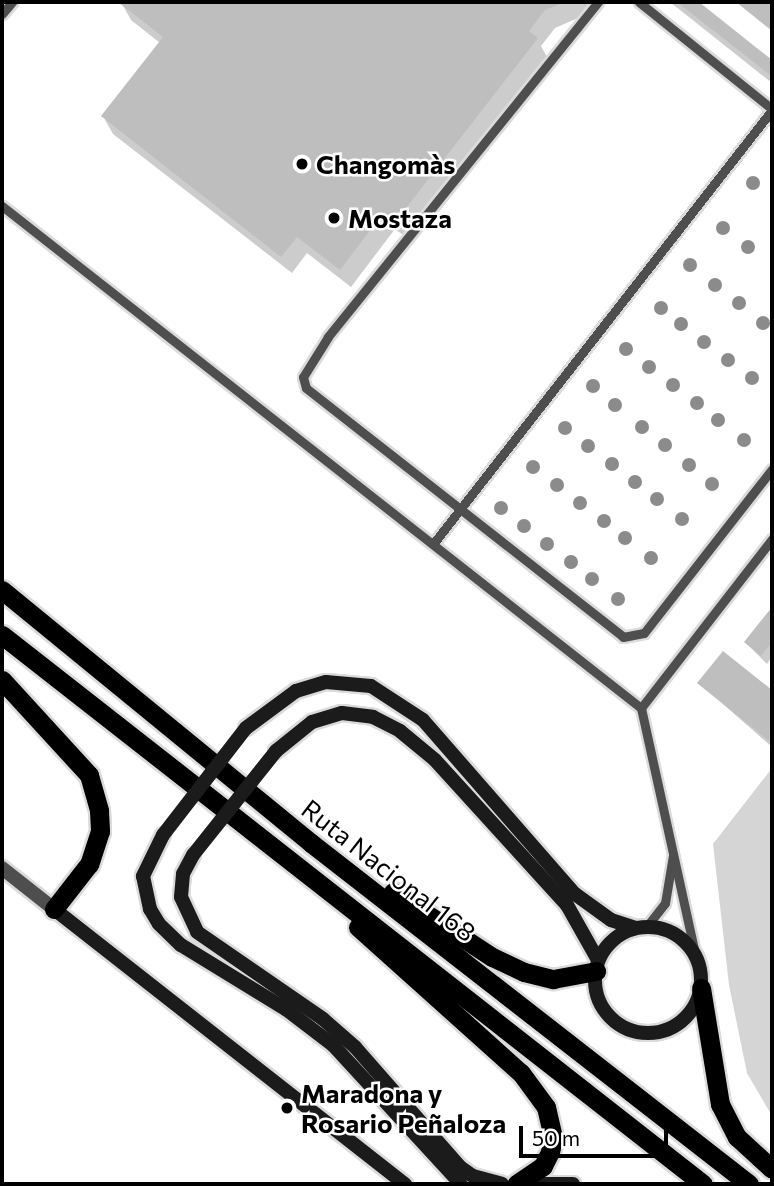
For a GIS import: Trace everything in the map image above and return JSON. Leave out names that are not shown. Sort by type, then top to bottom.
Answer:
[{"type":"highway","name":"Ruta Nacional 168","points":[[2,590],[311,843],[749,1184]]},
{"type":"highway","name":"Ruta Nacional 168","points":[[2,635],[703,1184]]},
{"type":"highway","points":[[2,680],[64,742],[89,775],[99,811],[100,831],[89,864],[54,909]]},
{"type":"highway","points":[[311,843],[492,957],[524,972],[553,979],[597,965]]},
{"type":"highway","points":[[295,865],[376,945],[521,1073],[546,1107],[553,1138],[550,1152],[542,1166],[516,1184]]},
{"type":"highway","points":[[701,988],[716,1087],[727,1121],[747,1149],[772,1169]]},
{"type":"main road","points":[[461,1184],[333,1045],[287,1010],[181,945],[159,924],[150,909],[143,876],[163,835],[246,728],[296,691],[326,682],[371,686],[423,720],[575,894],[611,920],[670,932],[695,953],[701,988],[694,1007],[680,1023],[661,1032],[640,1033],[620,1025],[605,1011],[596,992],[597,965],[567,905],[435,760],[400,731],[373,717],[342,713],[312,722],[276,751],[193,855],[183,874],[181,897],[197,932],[323,1019],[355,1047],[460,1167],[472,1177],[502,1184]]},
{"type":"main road","points":[[54,909],[405,1184]]},
{"type":"main road","points":[[597,965],[617,936],[641,927]]},
{"type":"main road","points":[[539,1184],[573,1184]]},
{"type":"street","points":[[2,868],[54,909]]},
{"type":"lane","points":[[2,14],[12,2]]},
{"type":"lane","points":[[598,2],[356,301],[303,377],[306,388],[608,630],[633,637],[644,633],[772,469]]},
{"type":"lane","points":[[433,544],[772,110],[639,2]]},
{"type":"lane","points":[[2,206],[641,708],[674,843],[695,953]]},
{"type":"lane","points":[[641,708],[772,539]]},
{"type":"lane","points":[[641,927],[665,903],[674,843]]},
{"type":"shaded area","points":[[772,768],[772,1116],[747,1073],[729,985],[713,844]]},
{"type":"building","name":"Changomàs","points":[[118,2],[565,2],[545,10],[529,31],[538,38],[396,221],[384,212],[340,270],[297,237],[281,257],[101,116],[163,37]]},
{"type":"building","points":[[677,2],[699,2],[772,60],[770,75]]},
{"type":"building","points":[[736,2],[772,2],[772,31]]},
{"type":"building","points":[[772,607],[772,642],[761,656],[744,642]]},
{"type":"building","points":[[723,651],[772,690],[769,741],[697,683]]},
{"type":"place","name":"Changomàs","points":[[302,164]]},
{"type":"place","name":"Mostaza","points":[[334,218]]},
{"type":"place","name":"Maradona y Rosario Peñaloza","points":[[287,1108]]}]
